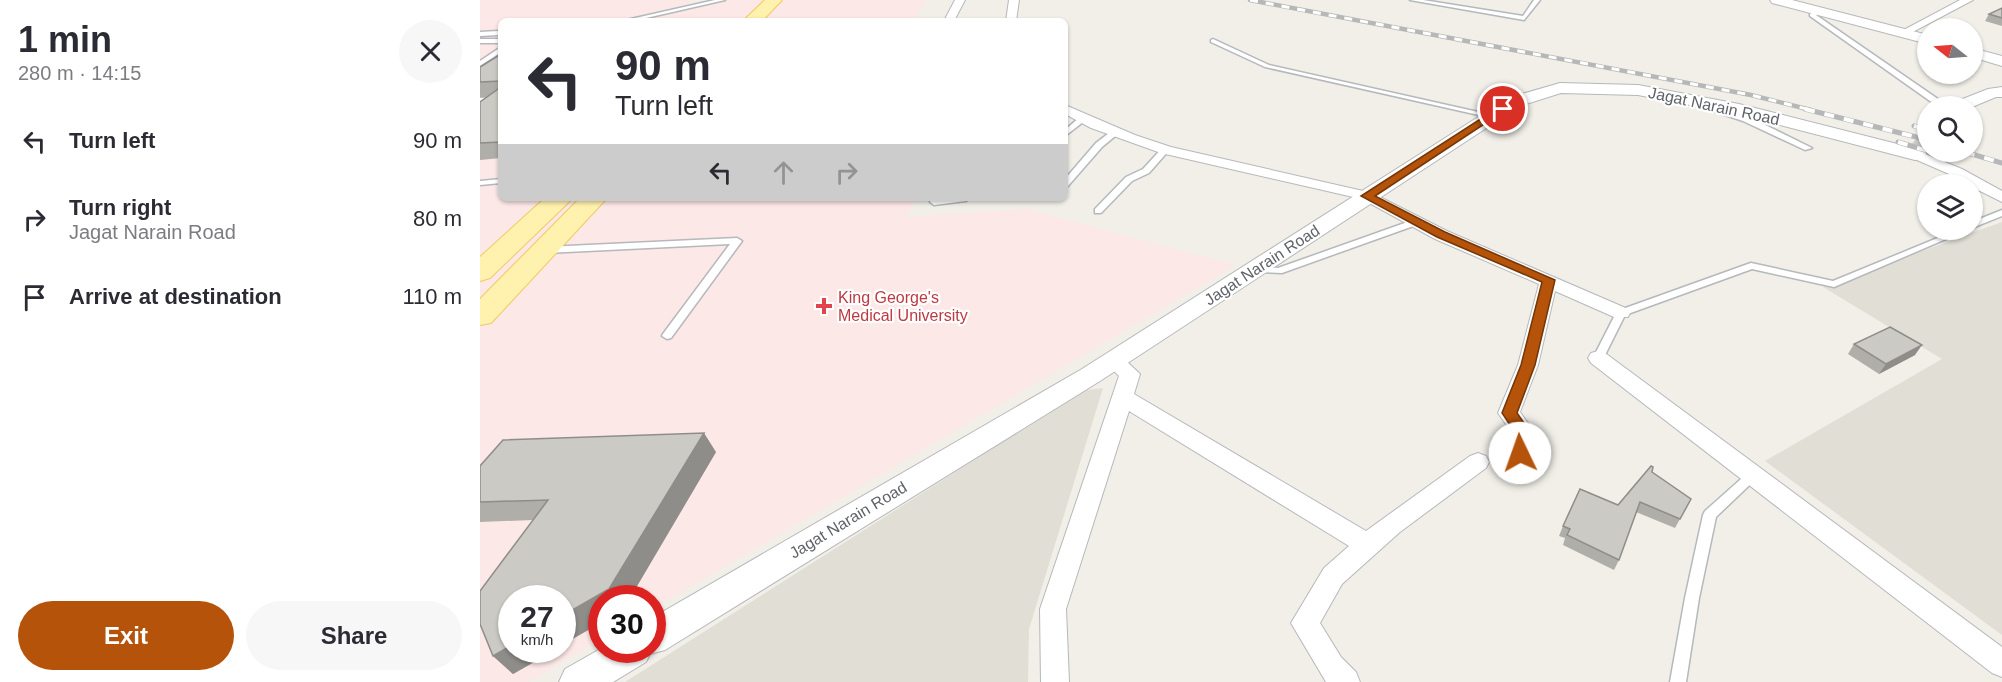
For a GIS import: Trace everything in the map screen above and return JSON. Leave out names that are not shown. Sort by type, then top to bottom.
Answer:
[{"type":"main road","points":[[755,18],[774,0]]},
{"type":"main road","points":[[774,18],[790,0]]},
{"type":"main road","points":[[480,272],[533,223],[586,201]]},
{"type":"main road","points":[[480,316],[546,250],[566,209]]},
{"type":"street","points":[[951,18],[960,0]]},
{"type":"street","points":[[1011,18],[1014,0]]},
{"type":"street","points":[[1777,0],[1917,37]]},
{"type":"street","points":[[1903,33],[1963,1]]},
{"type":"street","points":[[1983,55],[2002,60]]},
{"type":"street","name":"Jagat Narain Road","points":[[666,630],[1114,361],[1514,102],[1560,88],[1638,90],[1739,109],[1917,153]]},
{"type":"street","points":[[1983,97],[1994,92],[2002,92]]},
{"type":"street","points":[[1068,111],[1116,132],[1209,161],[1367,196],[1441,235],[1621,313]]},
{"type":"street","points":[[1936,162],[2002,197]]},
{"type":"street","points":[[1520,453],[1524,433],[1509,413],[1528,365],[1549,280]]},
{"type":"street","points":[[1598,358],[2002,664]]},
{"type":"street","points":[[1055,682],[1053,609],[1130,374],[1114,361]]},
{"type":"street","points":[[1122,397],[1368,545]]},
{"type":"street","points":[[1346,682],[1331,667],[1305,622],[1333,576],[1390,525],[1478,462]]},
{"type":"street","points":[[578,682],[611,663]]},
{"type":"lane","points":[[639,18],[722,0]]},
{"type":"lane","points":[[1413,0],[1524,18],[1537,0]]},
{"type":"lane","points":[[1819,11],[1812,15],[1926,96]]},
{"type":"lane","points":[[480,34],[498,33]]},
{"type":"lane","points":[[480,41],[498,40]]},
{"type":"lane","points":[[1213,41],[1267,66],[1492,116]]},
{"type":"lane","points":[[480,64],[498,51]]},
{"type":"lane","points":[[1673,97],[1746,119],[1808,148]]},
{"type":"lane","points":[[480,100],[498,99]]},
{"type":"lane","points":[[1068,132],[1083,119]]},
{"type":"lane","points":[[1068,181],[1099,145],[1116,132]]},
{"type":"lane","points":[[1098,211],[1129,178],[1146,171],[1167,148]]},
{"type":"lane","points":[[480,183],[498,181]]},
{"type":"lane","points":[[934,202],[942,201]]},
{"type":"lane","points":[[1983,221],[2002,213]]},
{"type":"lane","points":[[1256,268],[1279,271],[1416,222]]},
{"type":"lane","points":[[1598,358],[1621,313],[1750,266],[1834,284],[1939,240]]},
{"type":"lane","points":[[546,250],[737,241],[667,336]]},
{"type":"lane","points":[[1678,682],[1692,598],[1710,515],[1754,474]]},
{"type":"shaded area","name":"King George's Medical University","points":[[480,0],[688,0],[692,3],[704,0],[927,0],[915,18],[498,18],[498,201],[915,201],[907,217],[1026,209],[1236,265],[666,601],[666,585],[588,585],[588,647],[576,654],[576,585],[498,585],[498,663],[560,663],[528,682],[480,682]]},
{"type":"shaded area","points":[[2002,222],[2002,635],[1765,461],[1942,359],[1823,287],[1952,240],[1983,240],[1983,229]]},
{"type":"shaded area","points":[[1103,388],[1029,629],[1028,682],[625,682],[655,663],[666,663],[666,656],[1087,390]]},
{"type":"building","points":[[2002,8],[2002,18],[1989,14]]},
{"type":"building","points":[[498,56],[498,81],[480,82],[480,67]]},
{"type":"building","points":[[498,89],[498,142],[480,143],[480,102]]},
{"type":"building","points":[[1890,327],[1922,345],[1886,364],[1854,344]]},
{"type":"building","points":[[704,433],[611,585],[588,585],[588,601],[576,608],[576,585],[498,585],[498,653],[493,656],[480,624],[480,591],[548,500],[480,502],[480,466],[503,440]]},
{"type":"building","points":[[1651,466],[1653,467],[1652,472],[1691,499],[1680,519],[1640,502],[1619,560],[1567,535],[1570,529],[1563,526],[1580,489],[1618,505]]},
{"type":"railway","points":[[1250,0],[1751,95],[1811,110]]},
{"type":"railway","points":[[1805,109],[1917,137]]},
{"type":"railway","points":[[1898,142],[1917,148]]},
{"type":"railway","points":[[1983,157],[2002,163]]},
{"type":"place","name":"King George's Medical University","points":[[824,306]]},
{"type":"route","points":[[1503,109],[1367,196],[1441,235],[1549,280],[1528,365],[1509,413],[1524,433],[1520,453]]}]
